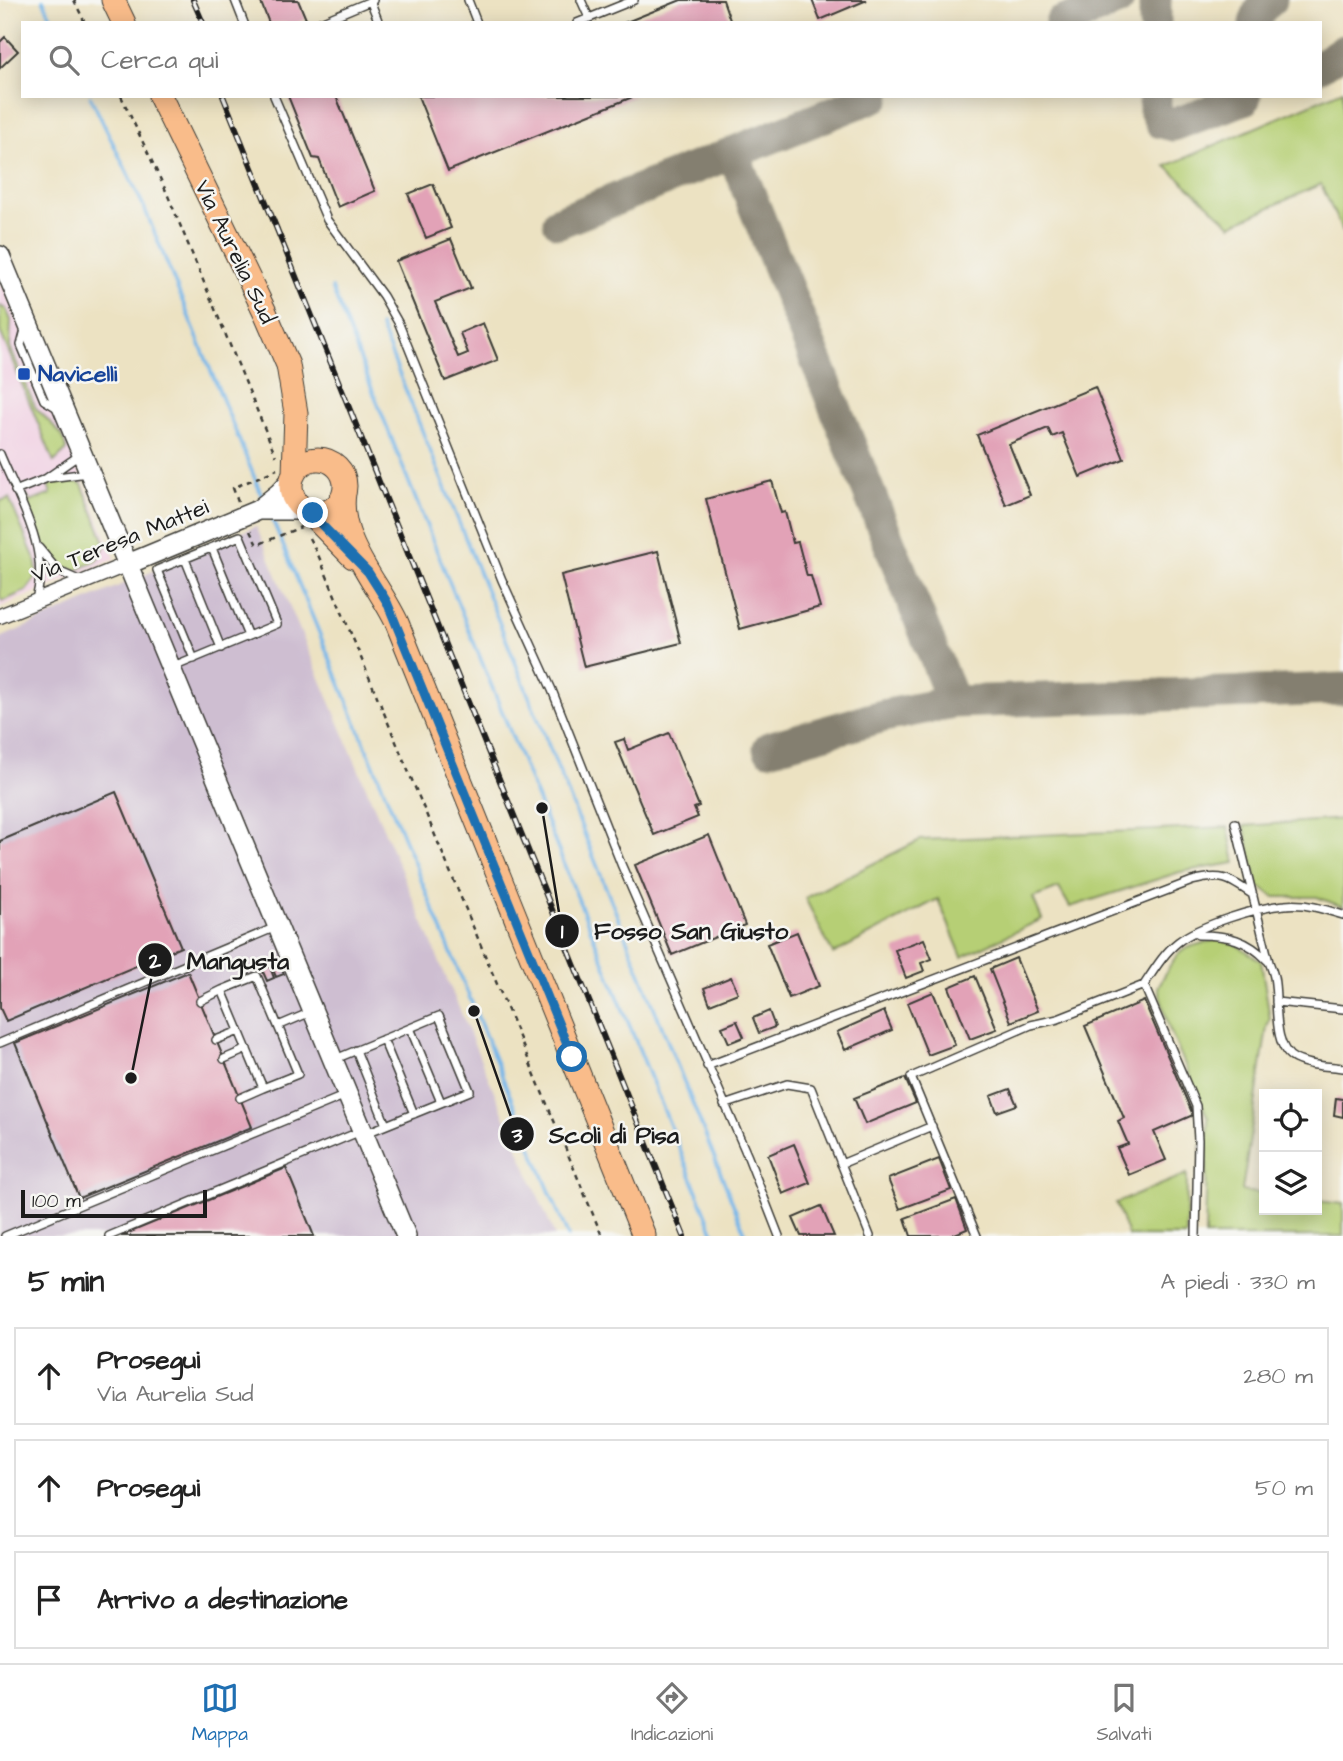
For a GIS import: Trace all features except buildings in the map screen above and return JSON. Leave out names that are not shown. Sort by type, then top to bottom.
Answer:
[{"type":"main road","points":[[113,0],[123,21]]},
{"type":"main road","name":"Via Aurelia Sud","points":[[161,98],[284,355],[293,385],[296,413]]},
{"type":"main road","points":[[296,413],[286,475],[292,494],[303,517],[368,572]]},
{"type":"main road","points":[[296,413],[312,442],[343,476],[344,521],[368,572],[397,623],[644,1236]]},
{"type":"main road","points":[[286,475],[309,461],[323,460],[332,464]]},
{"type":"main road","points":[[303,517],[332,509],[344,494]]},
{"type":"street","points":[[0,256],[10,291],[27,323],[128,564],[405,1236]]},
{"type":"street","points":[[249,515],[279,493],[286,475]]},
{"type":"street","points":[[249,515],[303,517]]},
{"type":"street","name":"Via Teresa Mattei","points":[[0,617],[249,515]]},
{"type":"lane","points":[[235,0],[243,21]]},
{"type":"lane","points":[[323,21],[371,0],[378,21]]},
{"type":"lane","points":[[468,0],[476,21]]},
{"type":"lane","points":[[581,0],[589,18]]},
{"type":"lane","points":[[582,21],[634,0]]},
{"type":"lane","points":[[275,98],[327,220],[336,236],[383,296],[399,324],[502,580],[552,690],[621,864],[779,1236]]},
{"type":"lane","points":[[0,454],[38,548],[42,572],[35,602]]},
{"type":"lane","points":[[15,491],[85,463]]},
{"type":"lane","points":[[45,479],[85,463]]},
{"type":"lane","points":[[170,669],[221,648],[277,624],[240,536],[157,570],[194,659]]},
{"type":"lane","points":[[38,548],[58,571],[84,582]]},
{"type":"lane","points":[[212,548],[248,636]]},
{"type":"lane","points":[[185,559],[221,648]]},
{"type":"lane","points":[[1235,823],[1274,976],[1280,1040],[1292,1058],[1306,1063],[1343,1068]]},
{"type":"lane","points":[[707,1066],[1192,881],[1208,876],[1230,878],[1253,895]]},
{"type":"lane","points":[[977,1236],[911,1077],[1031,1025],[1058,1019],[1144,985],[1178,942],[1217,923],[1286,904],[1315,907],[1343,915]]},
{"type":"lane","points":[[0,1042],[276,927]]},
{"type":"lane","points":[[1193,935],[1220,935],[1237,940],[1254,947],[1269,962]]},
{"type":"lane","points":[[200,1002],[257,976],[298,1074],[240,1098]]},
{"type":"lane","points":[[1144,985],[1196,1106],[1196,1236]]},
{"type":"lane","points":[[222,990],[263,1088]]},
{"type":"lane","points":[[1276,1002],[1343,1010]]},
{"type":"lane","points":[[278,1026],[312,1012]]},
{"type":"lane","points":[[108,1236],[470,1091],[439,1016],[332,1060]]},
{"type":"lane","points":[[410,1028],[441,1102]]},
{"type":"lane","points":[[216,1040],[239,1031]]},
{"type":"lane","points":[[383,1039],[414,1114]]},
{"type":"lane","points":[[223,1059],[247,1049]]},
{"type":"lane","points":[[356,1050],[386,1125]]},
{"type":"lane","points":[[724,1105],[787,1084],[811,1088],[870,1236]]},
{"type":"lane","points":[[5,1236],[346,1094]]},
{"type":"lane","points":[[841,1164],[932,1126]]},
{"type":"path","points":[[74,0],[84,21]]},
{"type":"path","points":[[122,98],[166,191],[270,438],[279,464],[276,469],[286,475]]},
{"type":"path","points":[[286,475],[233,488],[249,515],[257,545],[303,517]]},
{"type":"path","points":[[303,517],[302,527],[319,557],[602,1236]]},
{"type":"shaded area","points":[[0,279],[115,559],[0,607]]},
{"type":"shaded area","points":[[256,526],[555,1236],[0,1236],[0,638]]},
{"type":"green space","points":[[1343,90],[1343,233],[1321,184],[1231,225],[1166,166]]},
{"type":"green space","points":[[0,306],[6,309],[11,320],[10,347],[35,407],[61,434],[67,450],[54,462],[0,331]]},
{"type":"green space","points":[[64,480],[65,483],[75,481],[82,484],[105,546],[97,561],[77,570],[58,566],[47,553],[24,496],[26,494],[30,502],[51,494],[48,485]]},
{"type":"green space","points":[[9,498],[35,559],[37,570],[35,579],[26,591],[3,601],[0,598],[0,499]]},
{"type":"green space","points":[[1343,819],[1343,907],[1317,897],[1275,897],[1258,886],[1244,826]]},
{"type":"green space","points":[[1228,827],[1235,863],[1180,872],[1070,907],[1059,888],[1033,898],[1042,919],[962,957],[938,899],[833,954],[805,898],[920,840]]},
{"type":"green space","points":[[1217,940],[1235,944],[1261,961],[1270,1019],[1242,1191],[1259,1193],[1259,1215],[1322,1215],[1322,1202],[1343,1204],[1343,1236],[1205,1236],[1208,1118],[1169,1028],[1158,987],[1179,953]]},
{"type":"green space","points":[[1187,1174],[1186,1236],[1128,1236],[1116,1203]]},
{"type":"waterway","points":[[43,0],[53,21]]},
{"type":"waterway","points":[[91,98],[144,207],[262,496]]},
{"type":"waterway","points":[[332,288],[715,1236]]},
{"type":"waterway","points":[[380,326],[746,1236]]},
{"type":"waterway","points":[[273,521],[568,1236]]},
{"type":"taxiway","points":[[1066,21],[1118,0]]},
{"type":"taxiway","points":[[1155,0],[1155,21]]},
{"type":"taxiway","points":[[1256,21],[1260,9],[1271,0]]},
{"type":"taxiway","points":[[1322,65],[1343,51]]},
{"type":"taxiway","points":[[559,222],[870,98]]},
{"type":"taxiway","points":[[1155,98],[1155,110],[1161,122],[1173,125],[1244,98]]},
{"type":"taxiway","points":[[733,153],[953,702]]},
{"type":"taxiway","points":[[769,748],[883,716],[953,702],[1343,689]]},
{"type":"railway","points":[[193,0],[202,21]]},
{"type":"railway","points":[[224,98],[684,1236]]},
{"type":"place","name":"Navicelli","points":[[24,374]]},
{"type":"place","name":"Fosso San Giusto","points":[[542,808]]},
{"type":"place","name":"Scoli di Pisa","points":[[474,1011]]},
{"type":"place","name":"Mangusta","points":[[131,1078]]},
{"type":"route","points":[[313,513],[309,512],[368,572],[379,587],[397,623],[572,1057]]}]
